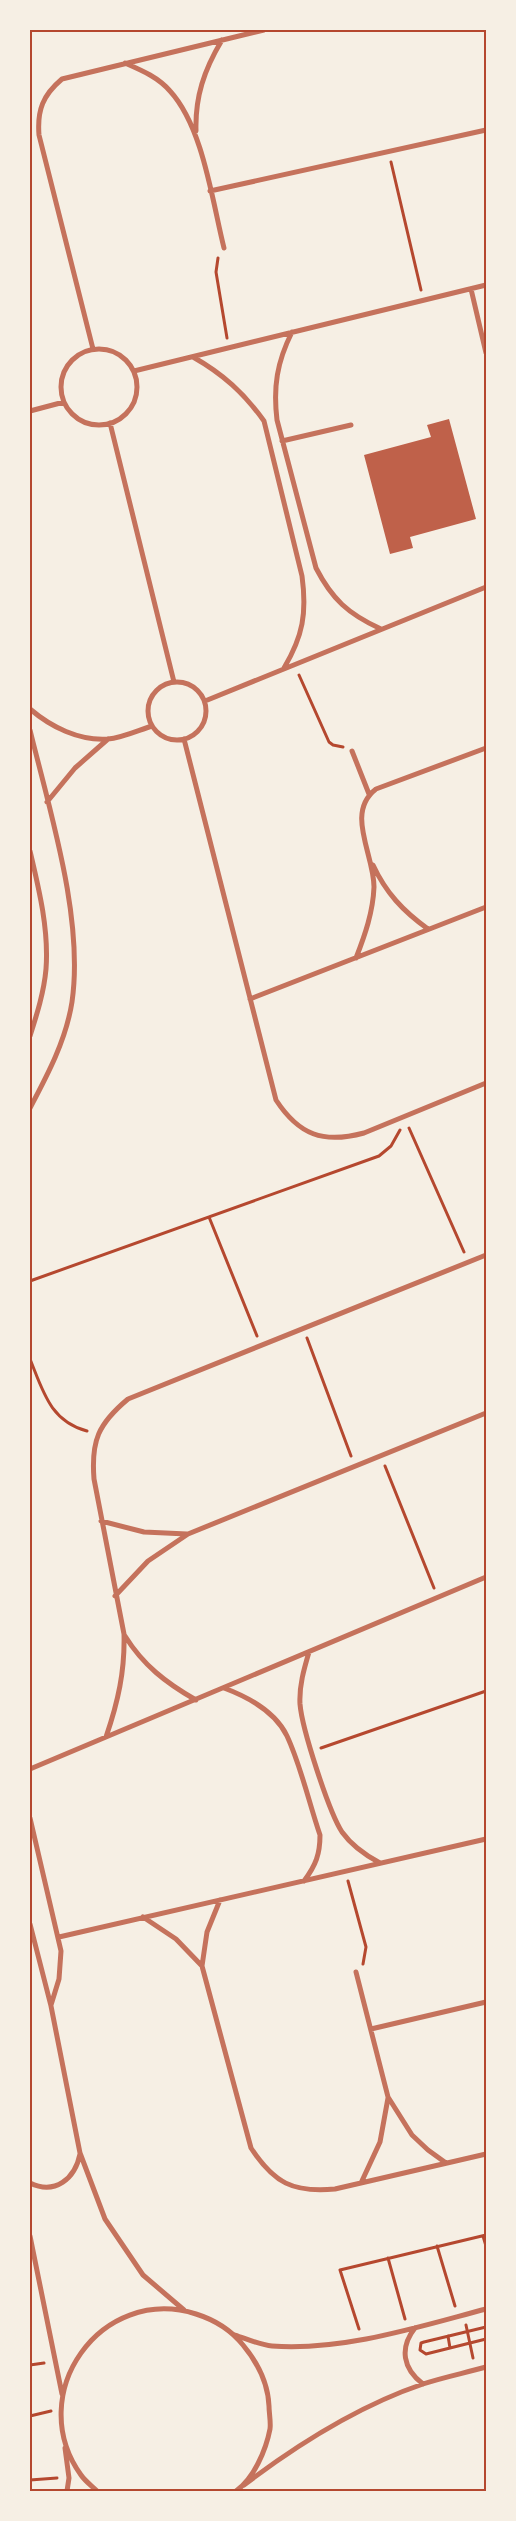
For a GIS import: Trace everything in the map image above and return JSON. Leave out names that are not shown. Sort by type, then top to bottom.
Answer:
[{"type":"street","points":[[93,349],[44,158],[38,119],[42,103],[50,90],[62,79],[264,30]]},
{"type":"street","points":[[196,134],[196,109],[200,85],[209,61],[222,40]]},
{"type":"street","points":[[124,63],[148,73],[169,90],[185,110],[196,134],[224,248]]},
{"type":"street","points":[[210,191],[486,130]]},
{"type":"street","points":[[134,371],[486,285]]},
{"type":"street","points":[[470,289],[486,353]]},
{"type":"street","points":[[292,332],[282,353],[276,375],[274,398],[282,441],[316,568],[327,590],[342,606],[360,619],[381,629]]},
{"type":"street","points":[[93,349],[109,350],[124,358],[134,371],[137,389],[132,407],[119,420],[110,423],[92,424],[83,421],[68,410],[61,388],[63,375],[70,363],[80,354],[93,349]]},
{"type":"street","points":[[193,357],[214,369],[233,384],[250,401],[264,421],[302,576],[305,600],[303,624],[296,648],[284,668]]},
{"type":"street","points":[[30,411],[64,402]]},
{"type":"street","points":[[110,423],[174,682]]},
{"type":"street","points":[[282,441],[351,425]]},
{"type":"street","points":[[205,700],[486,587]]},
{"type":"street","points":[[174,682],[189,684],[196,688],[205,700],[207,710],[205,720],[200,729],[184,739],[169,739],[152,726],[148,710],[149,702],[158,688],[174,682]]},
{"type":"street","points":[[30,709],[42,719],[63,730],[85,737],[109,739],[152,726]]},
{"type":"street","points":[[30,730],[66,884],[75,943],[72,1003],[55,1061],[30,1108]]},
{"type":"street","points":[[47,802],[75,768],[109,739]]},
{"type":"street","points":[[184,739],[276,1100],[288,1117],[304,1130],[323,1137],[344,1138],[404,1117],[486,1083]]},
{"type":"street","points":[[428,930],[394,900],[381,882],[372,862],[360,818],[364,801],[376,789],[486,748]]},
{"type":"street","points":[[352,751],[369,794]]},
{"type":"street","points":[[30,851],[39,890],[46,942],[46,969],[42,995],[30,1036]]},
{"type":"street","points":[[356,958],[366,934],[372,911],[374,886],[372,862]]},
{"type":"street","points":[[250,999],[486,907]]},
{"type":"street","points":[[106,1737],[122,1686],[124,1634],[101,1520],[92,1456],[98,1434],[110,1414],[128,1400],[486,1255]]},
{"type":"street","points":[[115,1596],[148,1561],[188,1534],[486,1413]]},
{"type":"street","points":[[101,1520],[144,1532],[188,1534]]},
{"type":"street","points":[[30,1769],[486,1577]]},
{"type":"street","points":[[124,1634],[136,1654],[153,1672],[196,1700]]},
{"type":"street","points":[[309,1652],[301,1677],[300,1705],[312,1751],[341,1831],[365,1855],[380,1863]]},
{"type":"street","points":[[224,1688],[248,1697],[270,1714],[287,1735],[320,1835],[320,1852],[314,1867],[304,1880]]},
{"type":"street","points":[[30,1818],[59,1937],[61,1958],[59,1979],[51,2006]]},
{"type":"street","points":[[59,1937],[486,1839]]},
{"type":"street","points":[[220,1900],[207,1932],[202,1966],[251,2148],[265,2168],[278,2179],[295,2188],[314,2191],[335,2189],[486,2154]]},
{"type":"street","points":[[143,1917],[176,1939],[202,1966]]},
{"type":"street","points":[[30,1924],[51,2006],[80,2153],[104,2220],[143,2276],[184,2310]]},
{"type":"street","points":[[356,1972],[388,2097],[412,2135],[446,2163]]},
{"type":"street","points":[[371,2029],[486,2002]]},
{"type":"street","points":[[361,2183],[380,2142],[388,2097]]},
{"type":"street","points":[[30,2183],[38,2187],[54,2187],[67,2180],[77,2168],[80,2153]]},
{"type":"street","points":[[30,2236],[62,2396]]},
{"type":"street","points":[[67,2491],[69,2478],[60,2408],[62,2396],[72,2364],[92,2338],[119,2319],[151,2310],[184,2310],[211,2319],[235,2335],[270,2346],[303,2346],[362,2339],[486,2309]]},
{"type":"street","points":[[415,2327],[404,2347],[404,2358],[408,2369],[423,2384]]},
{"type":"street","points":[[235,2335],[257,2362],[269,2394],[270,2428],[260,2461],[238,2490]]},
{"type":"street","points":[[238,2490],[304,2443],[342,2421],[423,2384],[486,2367]]},
{"type":"street","points":[[65,2443],[81,2476],[97,2491]]},
{"type":"path","points":[[388,151],[424,300]]},
{"type":"path","points":[[224,248],[215,266],[228,348]]},
{"type":"path","points":[[294,664],[329,742],[352,751]]},
{"type":"path","points":[[30,1281],[379,1156],[391,1146],[400,1132],[404,1117]]},
{"type":"path","points":[[404,1117],[468,1262]]},
{"type":"path","points":[[210,1217],[261,1346]]},
{"type":"path","points":[[304,1328],[355,1466]]},
{"type":"path","points":[[30,1359],[50,1407],[73,1425],[98,1434]]},
{"type":"path","points":[[381,1456],[438,1598]]},
{"type":"path","points":[[312,1751],[486,1691]]},
{"type":"path","points":[[346,1871],[366,1947],[365,1959],[356,1972]]},
{"type":"path","points":[[362,2339],[340,2270],[485,2235],[486,2246]]},
{"type":"path","points":[[437,2246],[467,2332],[476,2370]]},
{"type":"path","points":[[388,2258],[408,2329]]},
{"type":"path","points":[[486,2327],[424,2342],[420,2350],[426,2354],[486,2339]]},
{"type":"path","points":[[448,2336],[450,2348]]},
{"type":"path","points":[[30,2416],[60,2408]]},
{"type":"path","points":[[30,2480],[69,2478]]},
{"type":"building","points":[[449,419],[476,519],[410,537],[413,548],[390,554],[364,455],[431,437],[427,425]]}]
